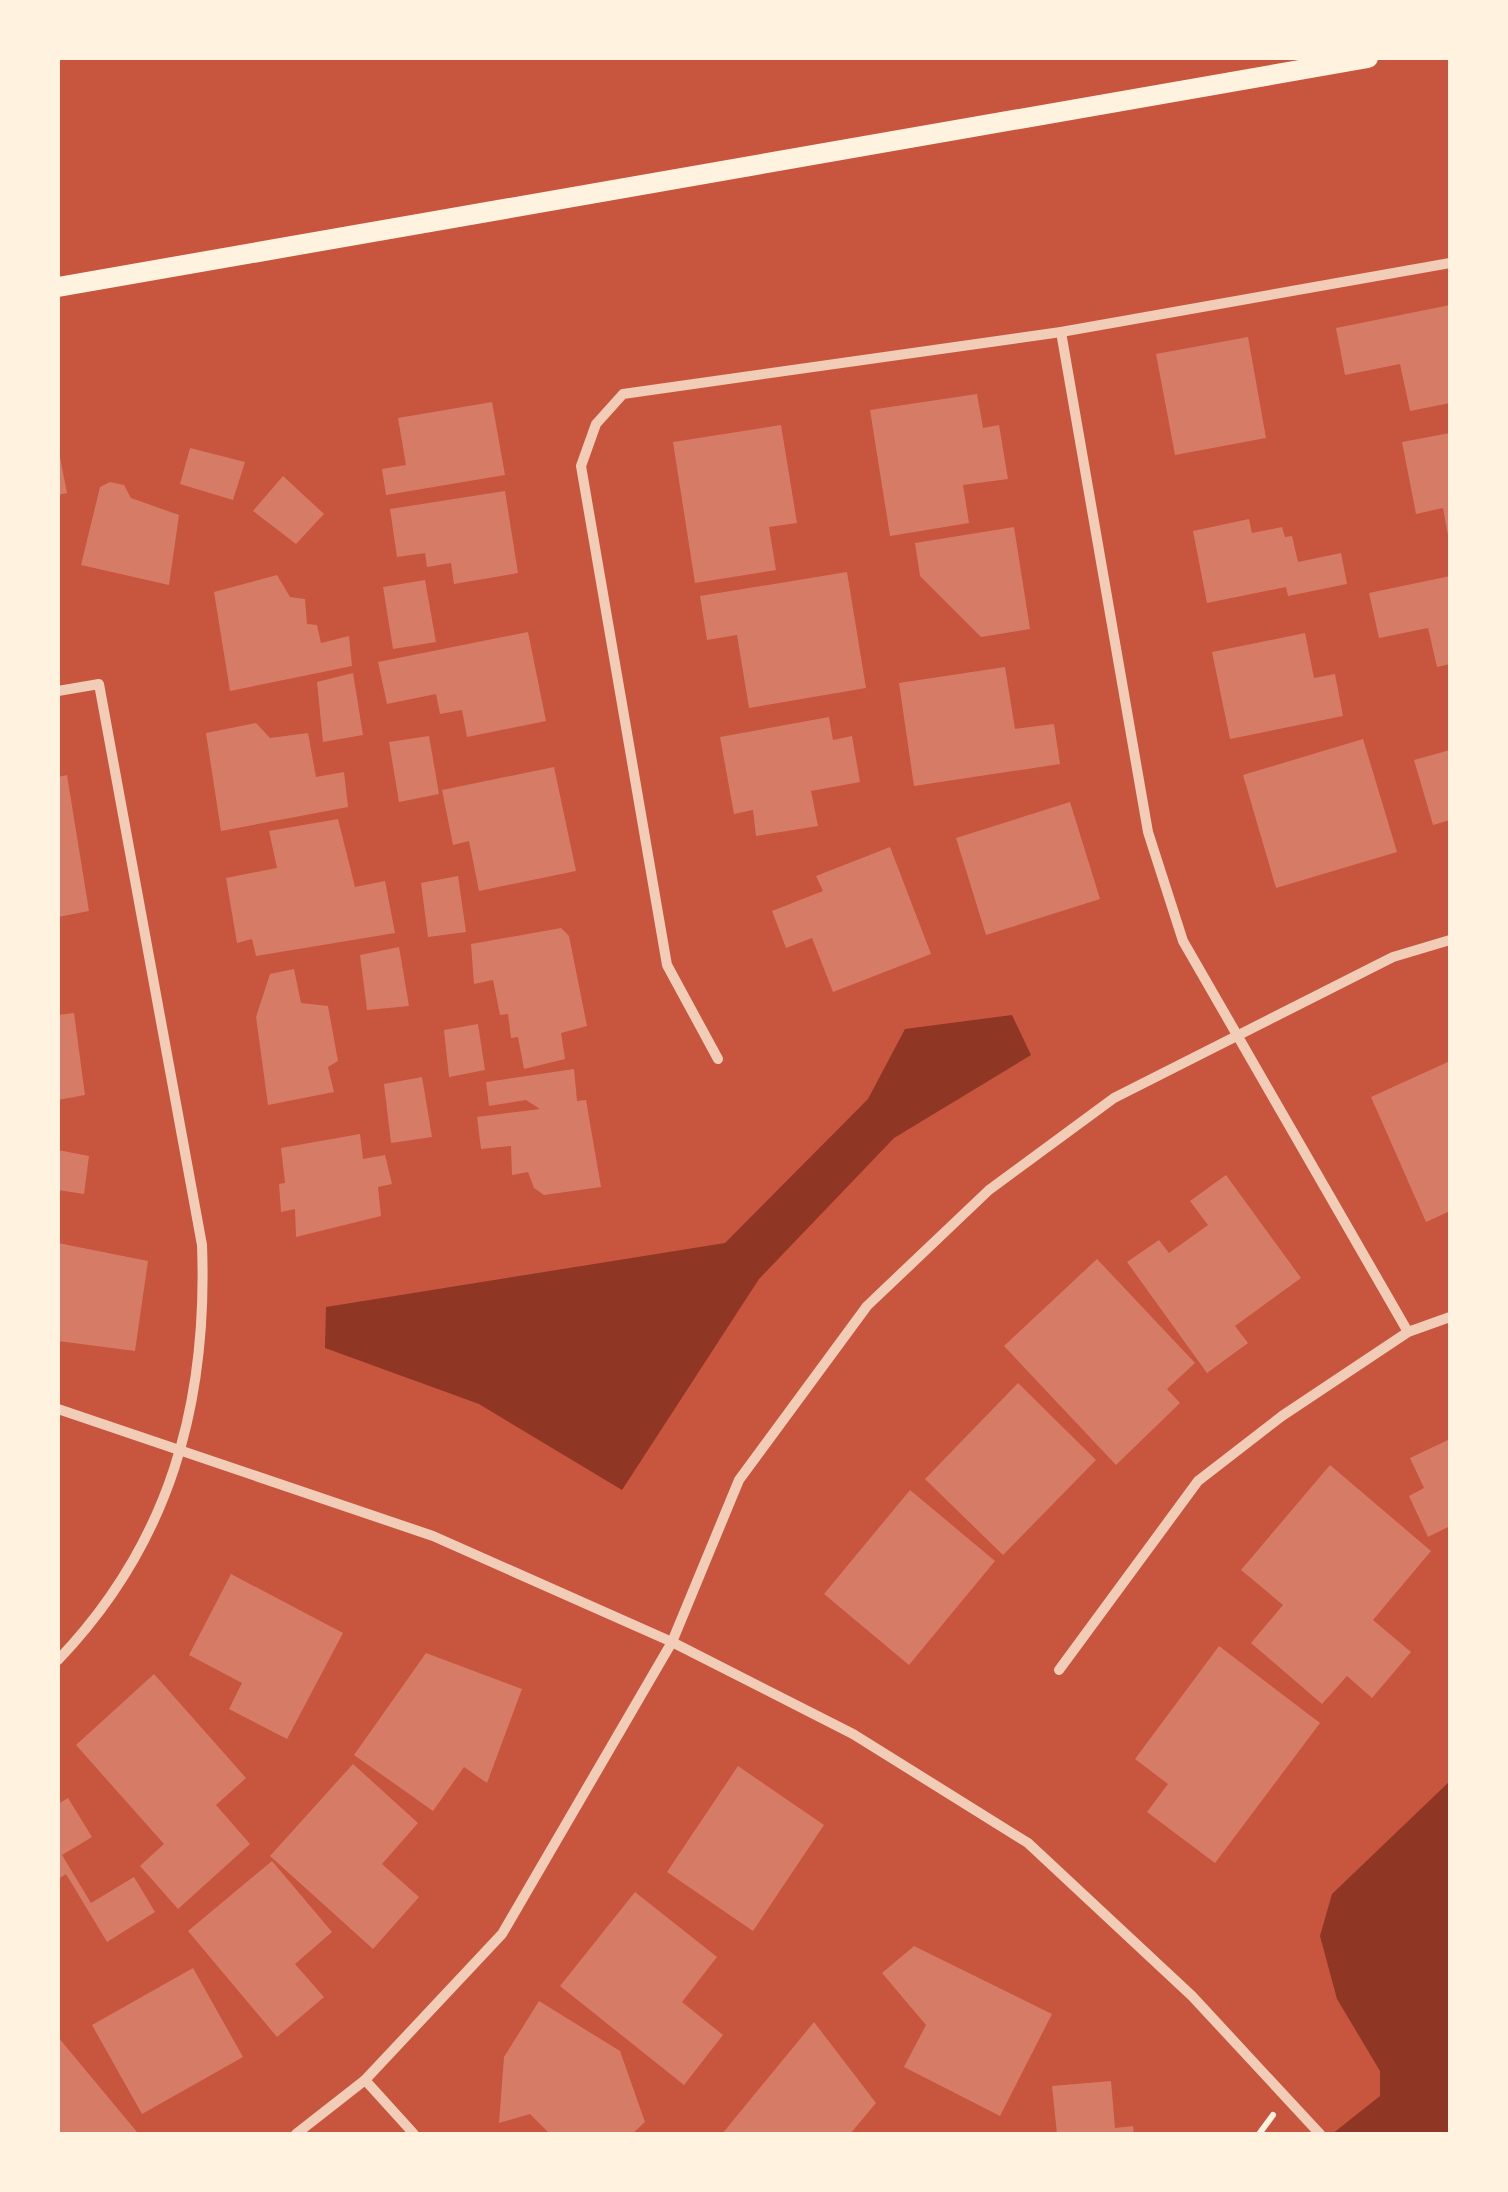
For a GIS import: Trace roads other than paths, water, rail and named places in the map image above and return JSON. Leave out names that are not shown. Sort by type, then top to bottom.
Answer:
[{"type":"main road","points":[[58,287],[1368,58]]},
{"type":"street","points":[[718,1059],[667,965],[582,466],[596,424],[623,394],[1060,332],[1450,263]]},
{"type":"street","points":[[1060,332],[1148,832],[1184,942],[1408,1332]]},
{"type":"street","points":[[58,690],[99,684],[202,1245],[204,1314],[198,1384],[182,1452],[144,1544],[91,1626],[58,1660]]},
{"type":"street","points":[[296,2134],[366,2080],[502,1934],[672,1642],[739,1480],[867,1306],[989,1190],[1114,1098],[1393,956],[1450,940]]},
{"type":"street","points":[[1058,1670],[1198,1481],[1282,1416],[1408,1332],[1450,1317]]},
{"type":"street","points":[[58,1409],[433,1536],[672,1642],[853,1734],[1028,1843],[1192,1996],[1302,2110],[1320,2134]]},
{"type":"street","points":[[366,2080],[414,2134]]}]
